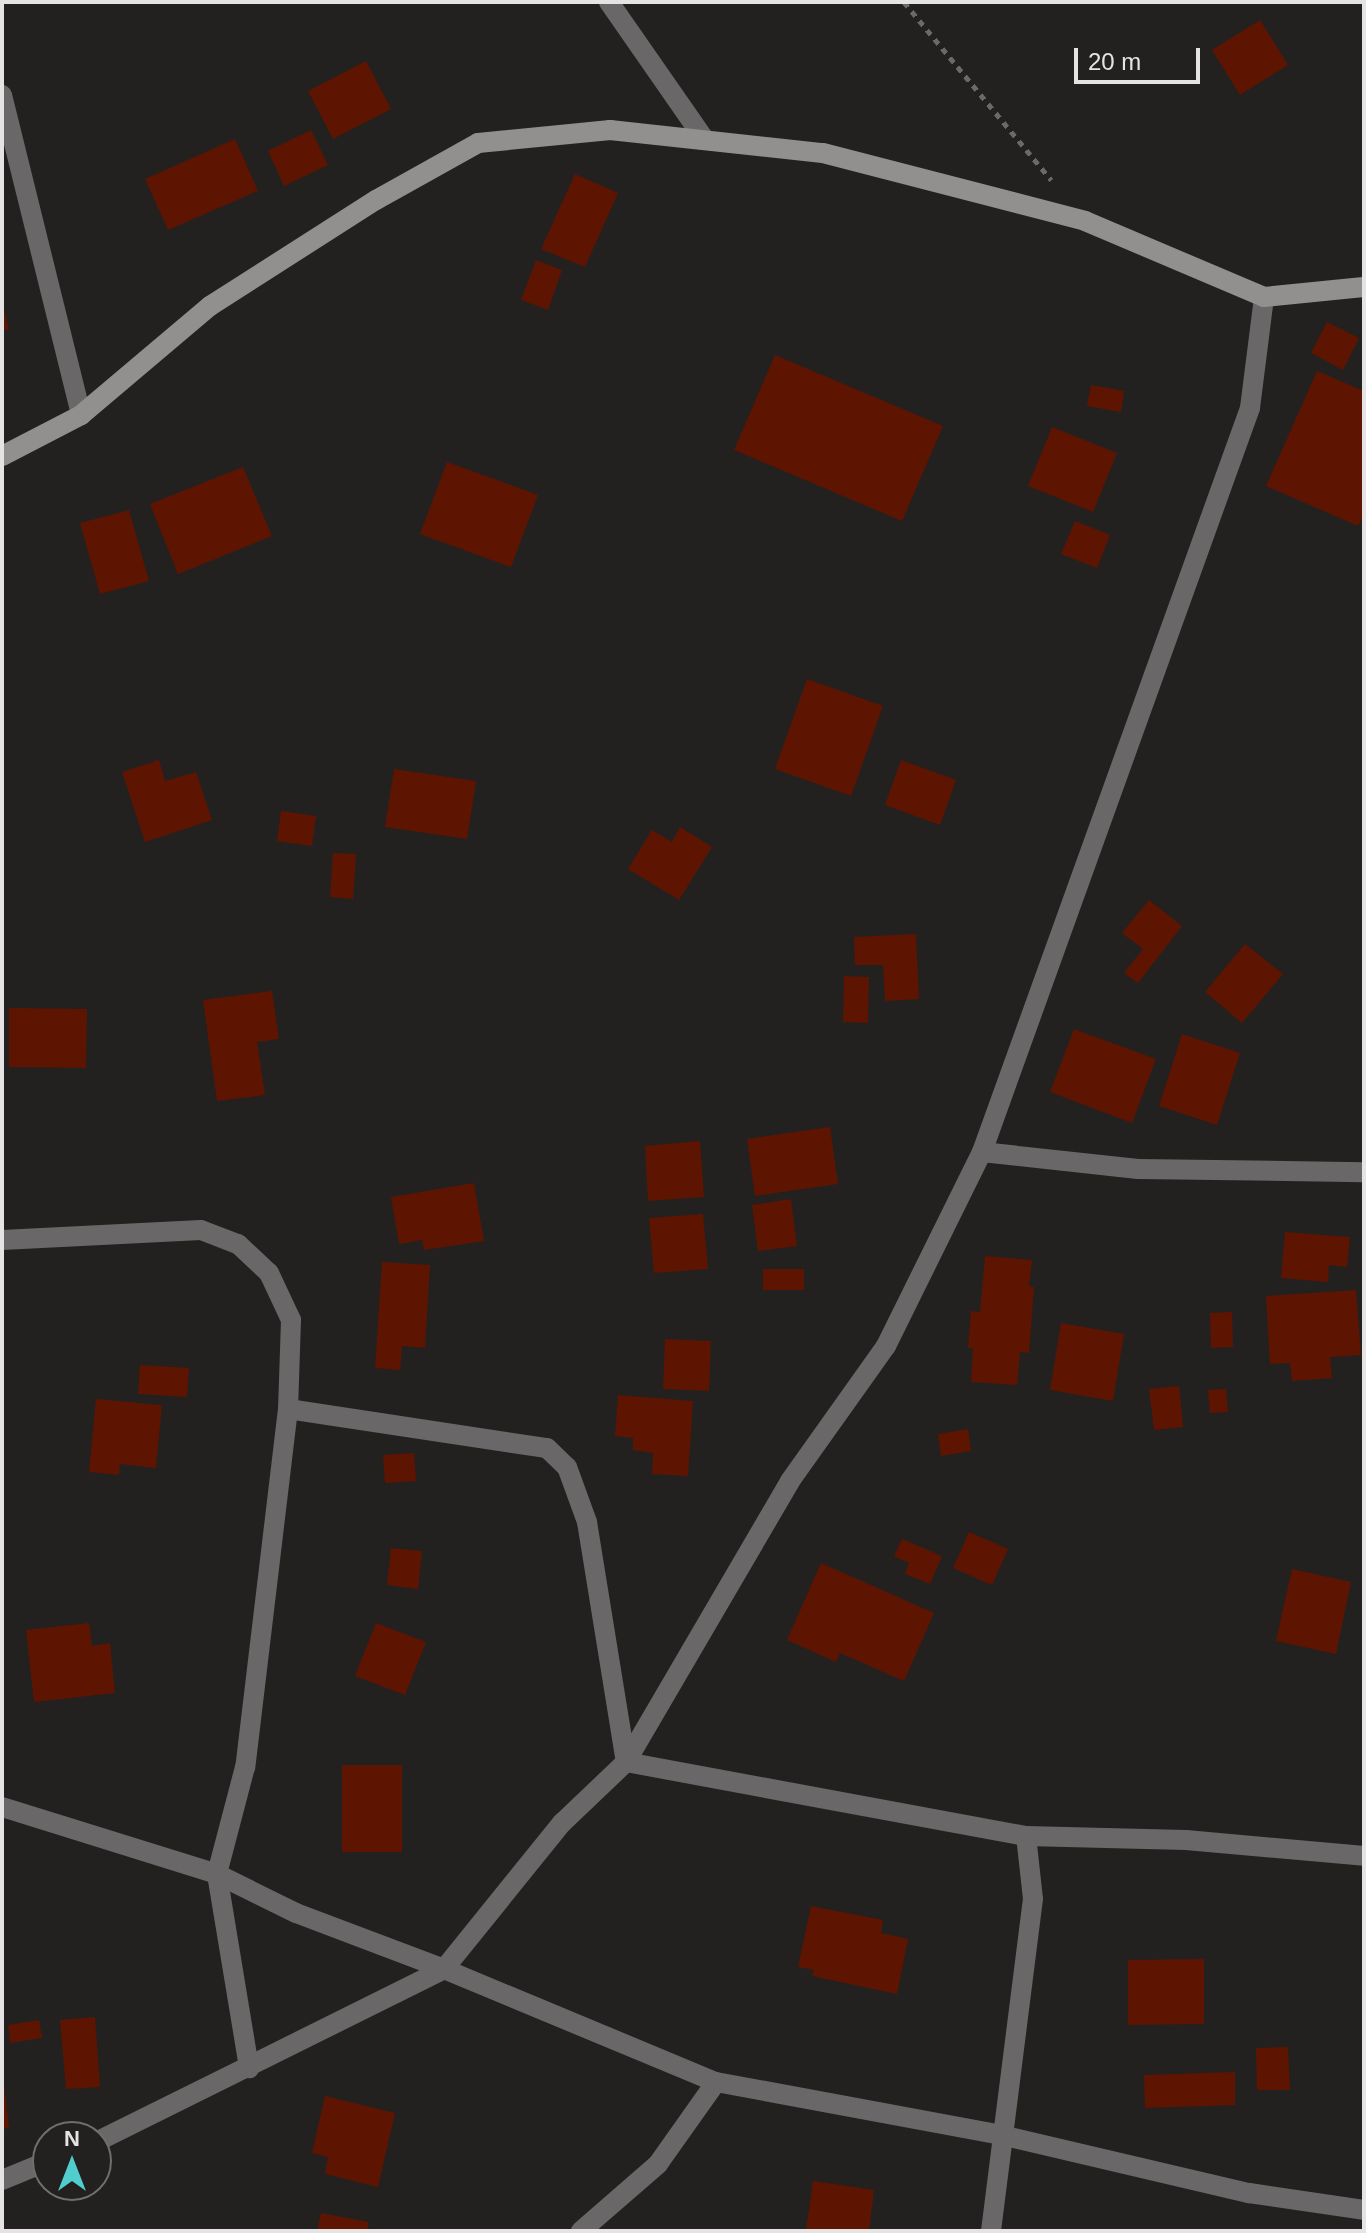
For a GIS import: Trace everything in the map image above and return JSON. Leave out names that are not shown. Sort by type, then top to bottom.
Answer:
[{"type":"street","points":[[609,2],[703,137]]},
{"type":"street","points":[[2,95],[81,415]]},
{"type":"street","points":[[2,456],[81,415],[210,306],[376,200],[478,143],[610,130],[703,137],[823,153],[1085,221],[1264,297],[1364,287]]},
{"type":"street","points":[[112,2134],[249,2068],[314,2031],[444,1969],[562,1823],[626,1762],[790,1481],[886,1346],[982,1152],[1250,408],[1264,297]]},
{"type":"street","points":[[982,1152],[1138,1169],[1364,1172]]},
{"type":"street","points":[[2,1240],[201,1230],[238,1244],[269,1273],[291,1320],[288,1409],[245,1767],[217,1874],[249,2068]]},
{"type":"street","points":[[288,1409],[547,1448],[567,1467],[587,1522],[626,1762]]},
{"type":"street","points":[[626,1762],[1026,1836],[1186,1840],[1364,1856]]},
{"type":"street","points":[[2,1807],[217,1874],[296,1913],[444,1969],[716,2082],[1001,2135],[1249,2193],[1364,2210]]},
{"type":"street","points":[[991,2231],[1033,1899],[1026,1836]]},
{"type":"street","points":[[581,2231],[658,2164],[716,2082]]},
{"type":"street","points":[[2,2180],[32,2168]]},
{"type":"path","points":[[904,2],[1085,221]]},
{"type":"building","points":[[1260,20],[1288,65],[1240,95],[1212,50]]},
{"type":"building","points":[[366,61],[391,109],[333,139],[308,91]]},
{"type":"building","points":[[311,130],[328,165],[284,186],[268,151]]},
{"type":"building","points":[[235,139],[258,191],[168,230],[145,179]]},
{"type":"building","points":[[575,174],[618,193],[585,267],[541,249]]},
{"type":"building","points":[[536,260],[562,270],[548,310],[521,300]]},
{"type":"building","points":[[2,307],[9,329],[2,331]]},
{"type":"building","points":[[1327,322],[1359,338],[1343,370],[1311,353]]},
{"type":"building","points":[[775,355],[943,426],[902,521],[734,450]]},
{"type":"building","points":[[1317,371],[1364,391],[1364,514],[1358,526],[1266,486]]},
{"type":"building","points":[[1091,385],[1124,391],[1121,412],[1087,406]]},
{"type":"building","points":[[1052,427],[1117,453],[1093,512],[1028,486]]},
{"type":"building","points":[[447,462],[538,495],[511,567],[420,534]]},
{"type":"building","points":[[243,467],[272,536],[178,574],[150,504]]},
{"type":"building","points":[[129,510],[149,581],[100,594],[80,523]]},
{"type":"building","points":[[1075,521],[1110,535],[1097,568],[1061,554]]},
{"type":"building","points":[[807,679],[883,706],[851,796],[775,769]]},
{"type":"building","points":[[159,760],[165,781],[196,772],[212,820],[145,842],[122,772]]},
{"type":"building","points":[[901,760],[956,780],[940,825],[885,805]]},
{"type":"building","points":[[394,769],[476,781],[467,839],[385,827]]},
{"type":"building","points":[[281,811],[316,816],[312,846],[277,841]]},
{"type":"building","points":[[680,827],[712,847],[679,900],[628,869],[652,830],[672,842]]},
{"type":"building","points":[[333,853],[356,854],[353,899],[330,897]]},
{"type":"building","points":[[1149,900],[1182,926],[1138,983],[1124,973],[1143,949],[1122,933]]},
{"type":"building","points":[[916,934],[919,999],[885,1001],[883,965],[855,965],[854,937]]},
{"type":"building","points":[[1245,944],[1283,974],[1242,1023],[1205,992]]},
{"type":"building","points":[[844,976],[869,977],[868,1023],[843,1022]]},
{"type":"building","points":[[272,991],[279,1039],[257,1042],[265,1095],[217,1101],[203,1000]]},
{"type":"building","points":[[9,1008],[87,1009],[86,1068],[9,1067]]},
{"type":"building","points":[[1074,1029],[1156,1059],[1132,1123],[1050,1092]]},
{"type":"building","points":[[1182,1034],[1240,1053],[1217,1125],[1159,1106]]},
{"type":"building","points":[[830,1127],[838,1184],[755,1196],[747,1139]]},
{"type":"building","points":[[700,1141],[704,1197],[648,1201],[645,1146]]},
{"type":"building","points":[[474,1183],[484,1241],[424,1250],[422,1240],[399,1244],[391,1197]]},
{"type":"building","points":[[791,1199],[797,1246],[758,1251],[752,1205]]},
{"type":"building","points":[[703,1214],[708,1269],[654,1273],[649,1218]]},
{"type":"building","points":[[1285,1232],[1350,1237],[1347,1267],[1329,1265],[1328,1282],[1281,1278]]},
{"type":"building","points":[[985,1256],[1032,1260],[1029,1286],[1034,1287],[1029,1353],[1020,1352],[1017,1385],[971,1382],[973,1348],[968,1348],[971,1311],[980,1312]]},
{"type":"building","points":[[382,1262],[430,1265],[425,1348],[402,1346],[400,1370],[375,1368]]},
{"type":"building","points":[[763,1269],[804,1269],[804,1290],[763,1290]]},
{"type":"building","points":[[1356,1290],[1361,1355],[1330,1357],[1332,1378],[1292,1381],[1290,1363],[1270,1364],[1266,1296]]},
{"type":"building","points":[[1232,1312],[1233,1347],[1211,1348],[1210,1313]]},
{"type":"building","points":[[1061,1323],[1124,1334],[1113,1401],[1050,1390]]},
{"type":"building","points":[[665,1339],[711,1341],[709,1391],[663,1389]]},
{"type":"building","points":[[140,1365],[189,1368],[187,1397],[138,1394]]},
{"type":"building","points":[[1179,1386],[1183,1427],[1154,1430],[1149,1389]]},
{"type":"building","points":[[1226,1389],[1228,1412],[1210,1413],[1208,1390]]},
{"type":"building","points":[[618,1395],[693,1401],[688,1476],[652,1474],[653,1453],[633,1450],[633,1438],[615,1436]]},
{"type":"building","points":[[96,1399],[162,1405],[156,1468],[120,1464],[119,1475],[89,1472]]},
{"type":"building","points":[[968,1429],[971,1451],[941,1456],[938,1434]]},
{"type":"building","points":[[414,1453],[416,1481],[385,1483],[383,1455]]},
{"type":"building","points":[[969,1532],[1008,1549],[992,1585],[953,1568]]},
{"type":"building","points":[[902,1539],[942,1556],[930,1584],[905,1574],[909,1563],[894,1556]]},
{"type":"building","points":[[391,1548],[422,1551],[418,1589],[387,1585]]},
{"type":"building","points":[[821,1563],[934,1613],[904,1681],[840,1653],[836,1662],[787,1640]]},
{"type":"building","points":[[1292,1569],[1351,1582],[1336,1654],[1276,1641]]},
{"type":"building","points":[[89,1623],[92,1646],[110,1643],[115,1693],[34,1702],[26,1630]]},
{"type":"building","points":[[376,1623],[426,1642],[405,1695],[355,1676]]},
{"type":"building","points":[[342,1765],[402,1765],[402,1852],[342,1852]]},
{"type":"building","points":[[811,1906],[883,1920],[881,1933],[908,1939],[897,1994],[812,1976],[814,1970],[798,1967]]},
{"type":"building","points":[[1204,1959],[1204,2024],[1128,2025],[1128,1960]]},
{"type":"building","points":[[95,2017],[100,2087],[66,2089],[60,2020]]},
{"type":"building","points":[[39,2020],[42,2038],[10,2043],[8,2025]]},
{"type":"building","points":[[1288,2047],[1290,2090],[1257,2090],[1256,2048]]},
{"type":"building","points":[[2,2067],[9,2128],[2,2129]]},
{"type":"building","points":[[1235,2072],[1235,2105],[1145,2108],[1144,2075]]},
{"type":"building","points":[[325,2096],[395,2113],[378,2187],[325,2174],[328,2157],[312,2153]]},
{"type":"building","points":[[813,2181],[874,2190],[869,2231],[806,2231]]},
{"type":"building","points":[[321,2213],[369,2222],[367,2231],[317,2231]]}]
